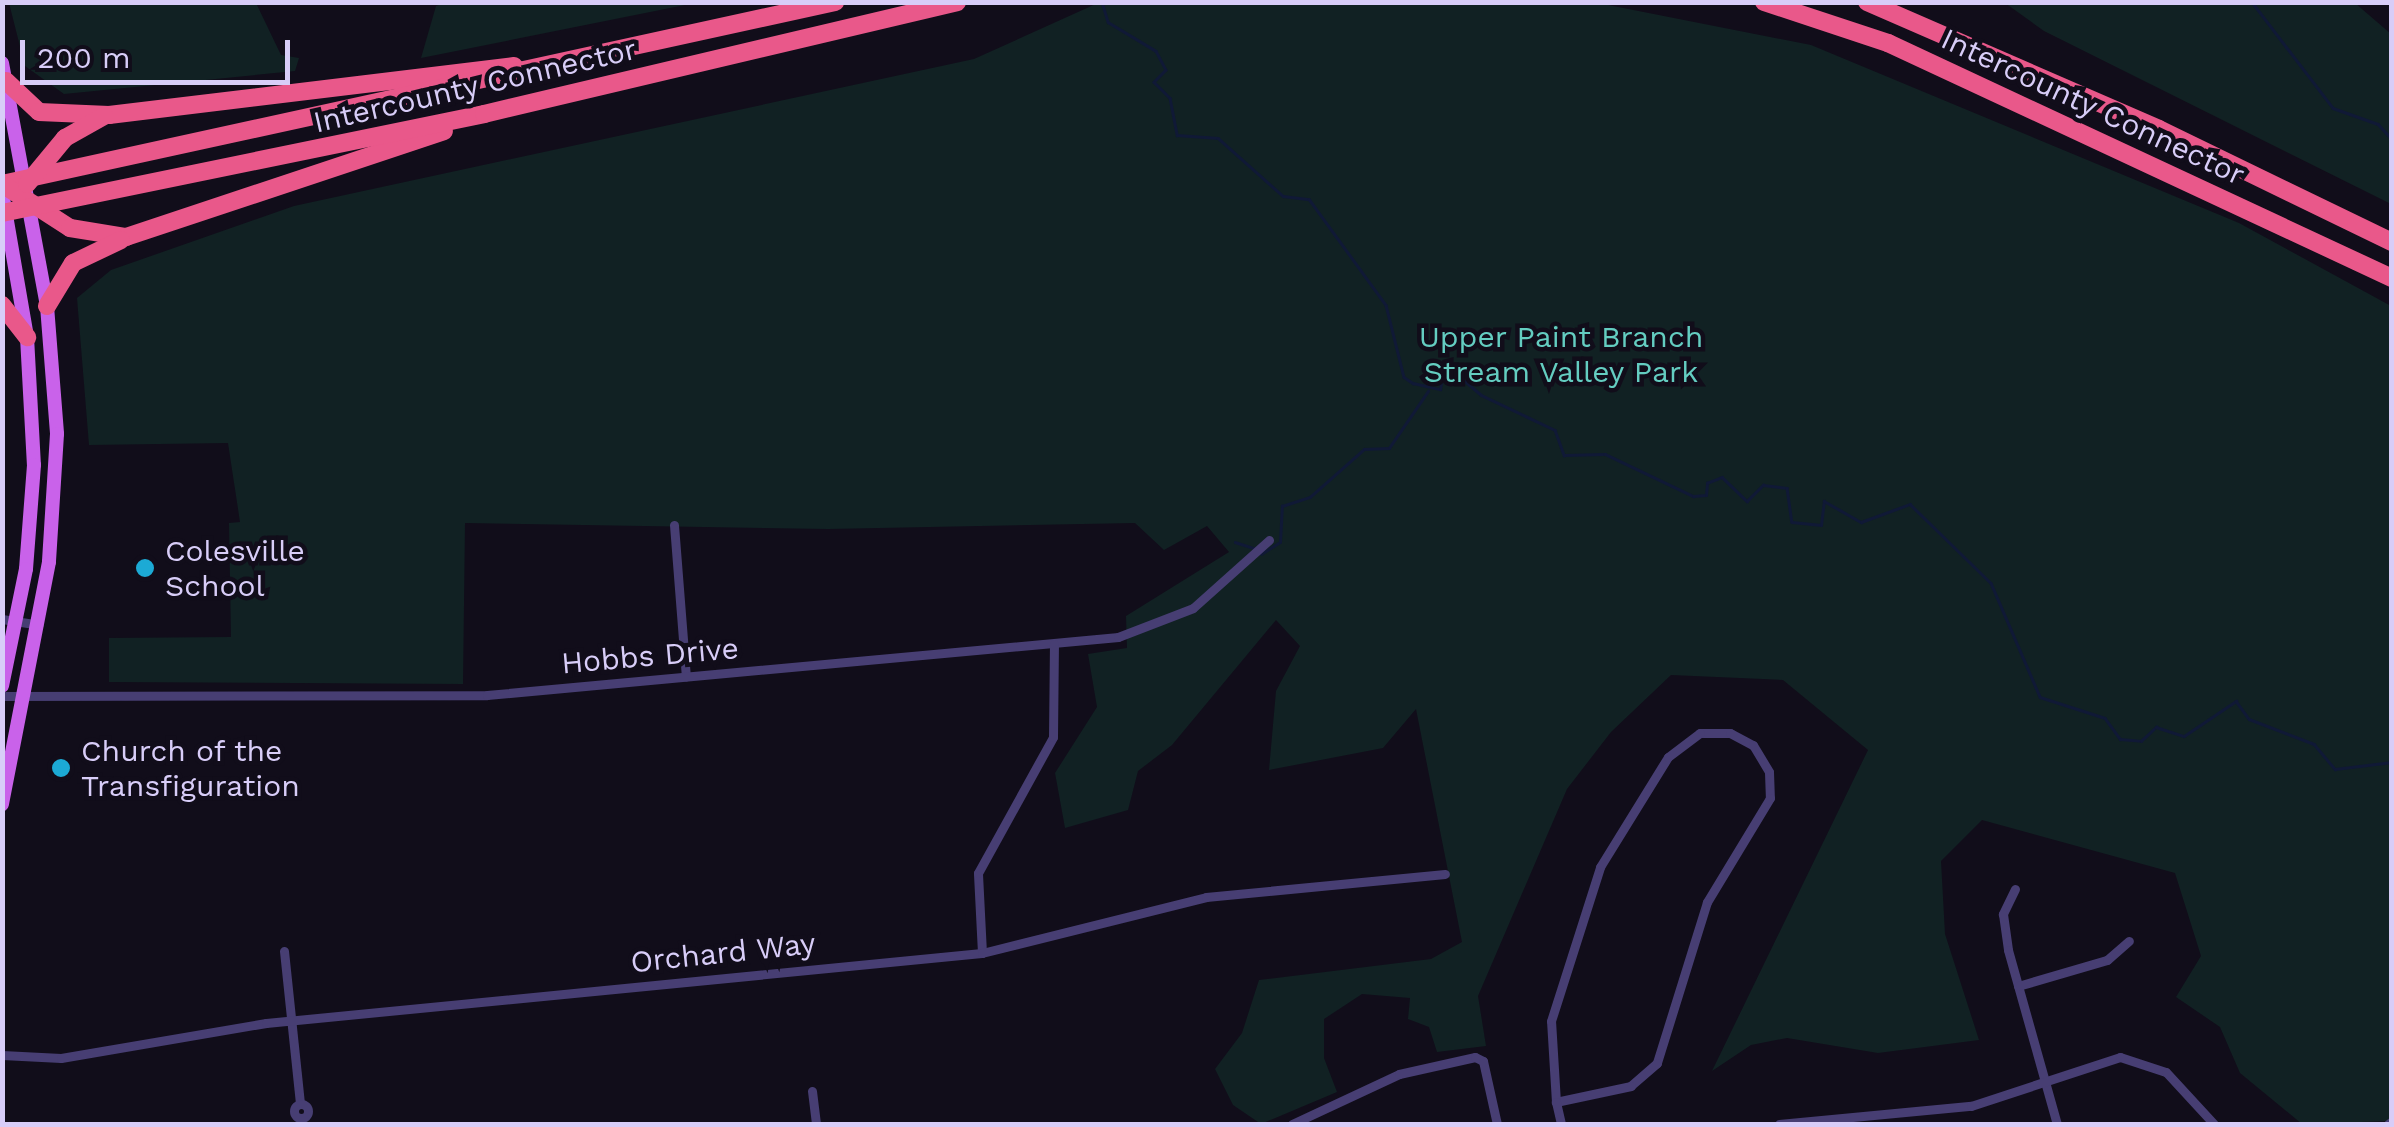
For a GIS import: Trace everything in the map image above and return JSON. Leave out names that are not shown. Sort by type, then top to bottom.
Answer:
[{"type":"highway","name":"Intercounty Connector","points":[[2,184],[835,2]]},
{"type":"highway","name":"Intercounty Connector","points":[[4,215],[484,114],[957,2]]},
{"type":"highway","name":"Intercounty Connector","points":[[1764,2],[1888,43],[2392,278]]},
{"type":"highway","name":"Intercounty Connector","points":[[1867,2],[2159,129],[2392,242]]},
{"type":"highway","points":[[4,72],[46,114],[109,115],[578,61]]},
{"type":"highway","points":[[46,306],[74,264],[126,237],[319,179],[484,114]]},
{"type":"highway","points":[[4,215],[57,146],[109,115]]},
{"type":"highway","points":[[2,184],[84,234],[126,237]]},
{"type":"highway","points":[[2,304],[27,336]]},
{"type":"main road","points":[[2,804],[39,625],[56,471],[46,306],[35,238],[19,194],[20,154],[4,72]]},
{"type":"main road","points":[[2,686],[34,480],[27,336],[4,215]]},
{"type":"street","points":[[674,525],[686,677]]},
{"type":"street","name":"Hobbs Drive","points":[[2,696],[487,696],[1054,644],[1118,636],[1193,608],[1269,540]]},
{"type":"street","points":[[10,620],[39,625]]},
{"type":"street","points":[[982,954],[978,873],[1052,737],[1054,644]]},
{"type":"street","points":[[1556,1102],[1631,1086],[1657,1063],[1707,902],[1770,798],[1762,756],[1743,737],[1715,731],[1678,745],[1610,842],[1551,1022],[1556,1102],[1561,1124]]},
{"type":"street","name":"Orchard Way","points":[[2,1055],[86,1055],[295,1020],[982,954],[1206,897],[1444,874]]},
{"type":"street","points":[[2015,889],[2003,914],[2018,986],[2058,1124]]},
{"type":"street","points":[[2018,986],[2108,960],[2129,941]]},
{"type":"street","points":[[284,950],[295,1020],[300,1103]]},
{"type":"street","points":[[1780,1124],[1802,1116],[1911,1119],[2045,1083],[2111,1059],[2143,1059],[2214,1124]]},
{"type":"street","points":[[1292,1124],[1400,1074],[1483,1061],[1497,1124]]},
{"type":"street","points":[[812,1091],[816,1124]]},
{"type":"green space","points":[[447,2],[695,3],[421,58],[436,6]]},
{"type":"green space","points":[[9,3],[256,3],[281,55],[299,58],[295,71],[64,94],[25,66]]},
{"type":"green space","name":"Upper Paint Branch Stream Valley Park","points":[[1098,3],[1598,3],[1811,45],[2239,223],[2391,306],[2391,1121],[2302,1124],[2240,1073],[2220,1027],[2176,997],[2201,956],[2175,873],[1982,820],[1941,861],[1945,934],[1979,1040],[1878,1053],[1787,1038],[1751,1045],[1712,1071],[1868,750],[1783,680],[1671,675],[1611,732],[1567,789],[1478,996],[1486,1046],[1437,1052],[1429,1027],[1408,1019],[1410,998],[1362,994],[1324,1019],[1324,1058],[1337,1092],[1261,1124],[1233,1105],[1215,1069],[1242,1033],[1259,980],[1431,959],[1462,942],[1416,709],[1383,748],[1269,770],[1276,691],[1300,646],[1276,620],[1172,745],[1138,771],[1128,810],[1065,828],[1055,773],[1097,707],[1088,654],[1127,648],[1126,616],[1229,552],[1207,526],[1164,550],[1135,523],[828,529],[465,523],[463,684],[109,682],[109,638],[231,637],[229,523],[240,522],[228,443],[89,445],[77,298],[111,270],[294,206],[974,59]]},
{"type":"green space","points":[[2005,3],[2355,3],[2391,34],[2391,204],[2044,31]]},
{"type":"waterway","points":[[1102,2],[1108,22],[1156,51],[1166,70],[1154,82],[1170,98],[1177,135],[1218,138],[1283,196],[1309,199],[1386,305],[1404,377],[1413,383],[1440,389],[1443,373],[1454,372],[1481,395],[1555,430],[1564,455],[1605,454],[1693,496],[1706,495],[1707,483],[1722,477],[1747,501],[1763,485],[1787,488],[1792,522],[1821,525],[1824,501],[1861,522],[1910,504],[1991,583],[2040,697],[2105,718],[2120,739],[2141,741],[2156,727],[2184,736],[2236,701],[2249,719],[2314,744],[2335,769],[2392,762]]},
{"type":"waterway","points":[[2252,2],[2333,108],[2378,124],[2392,139]]},
{"type":"waterway","points":[[1261,554],[1280,542],[1282,506],[1310,497],[1364,449],[1389,448],[1428,391]]},
{"type":"waterway","points":[[1235,542],[1256,549]]},
{"type":"place","name":"Colesville School","points":[[145,568]]},
{"type":"place","name":"Church of the Transfiguration","points":[[61,768]]}]
